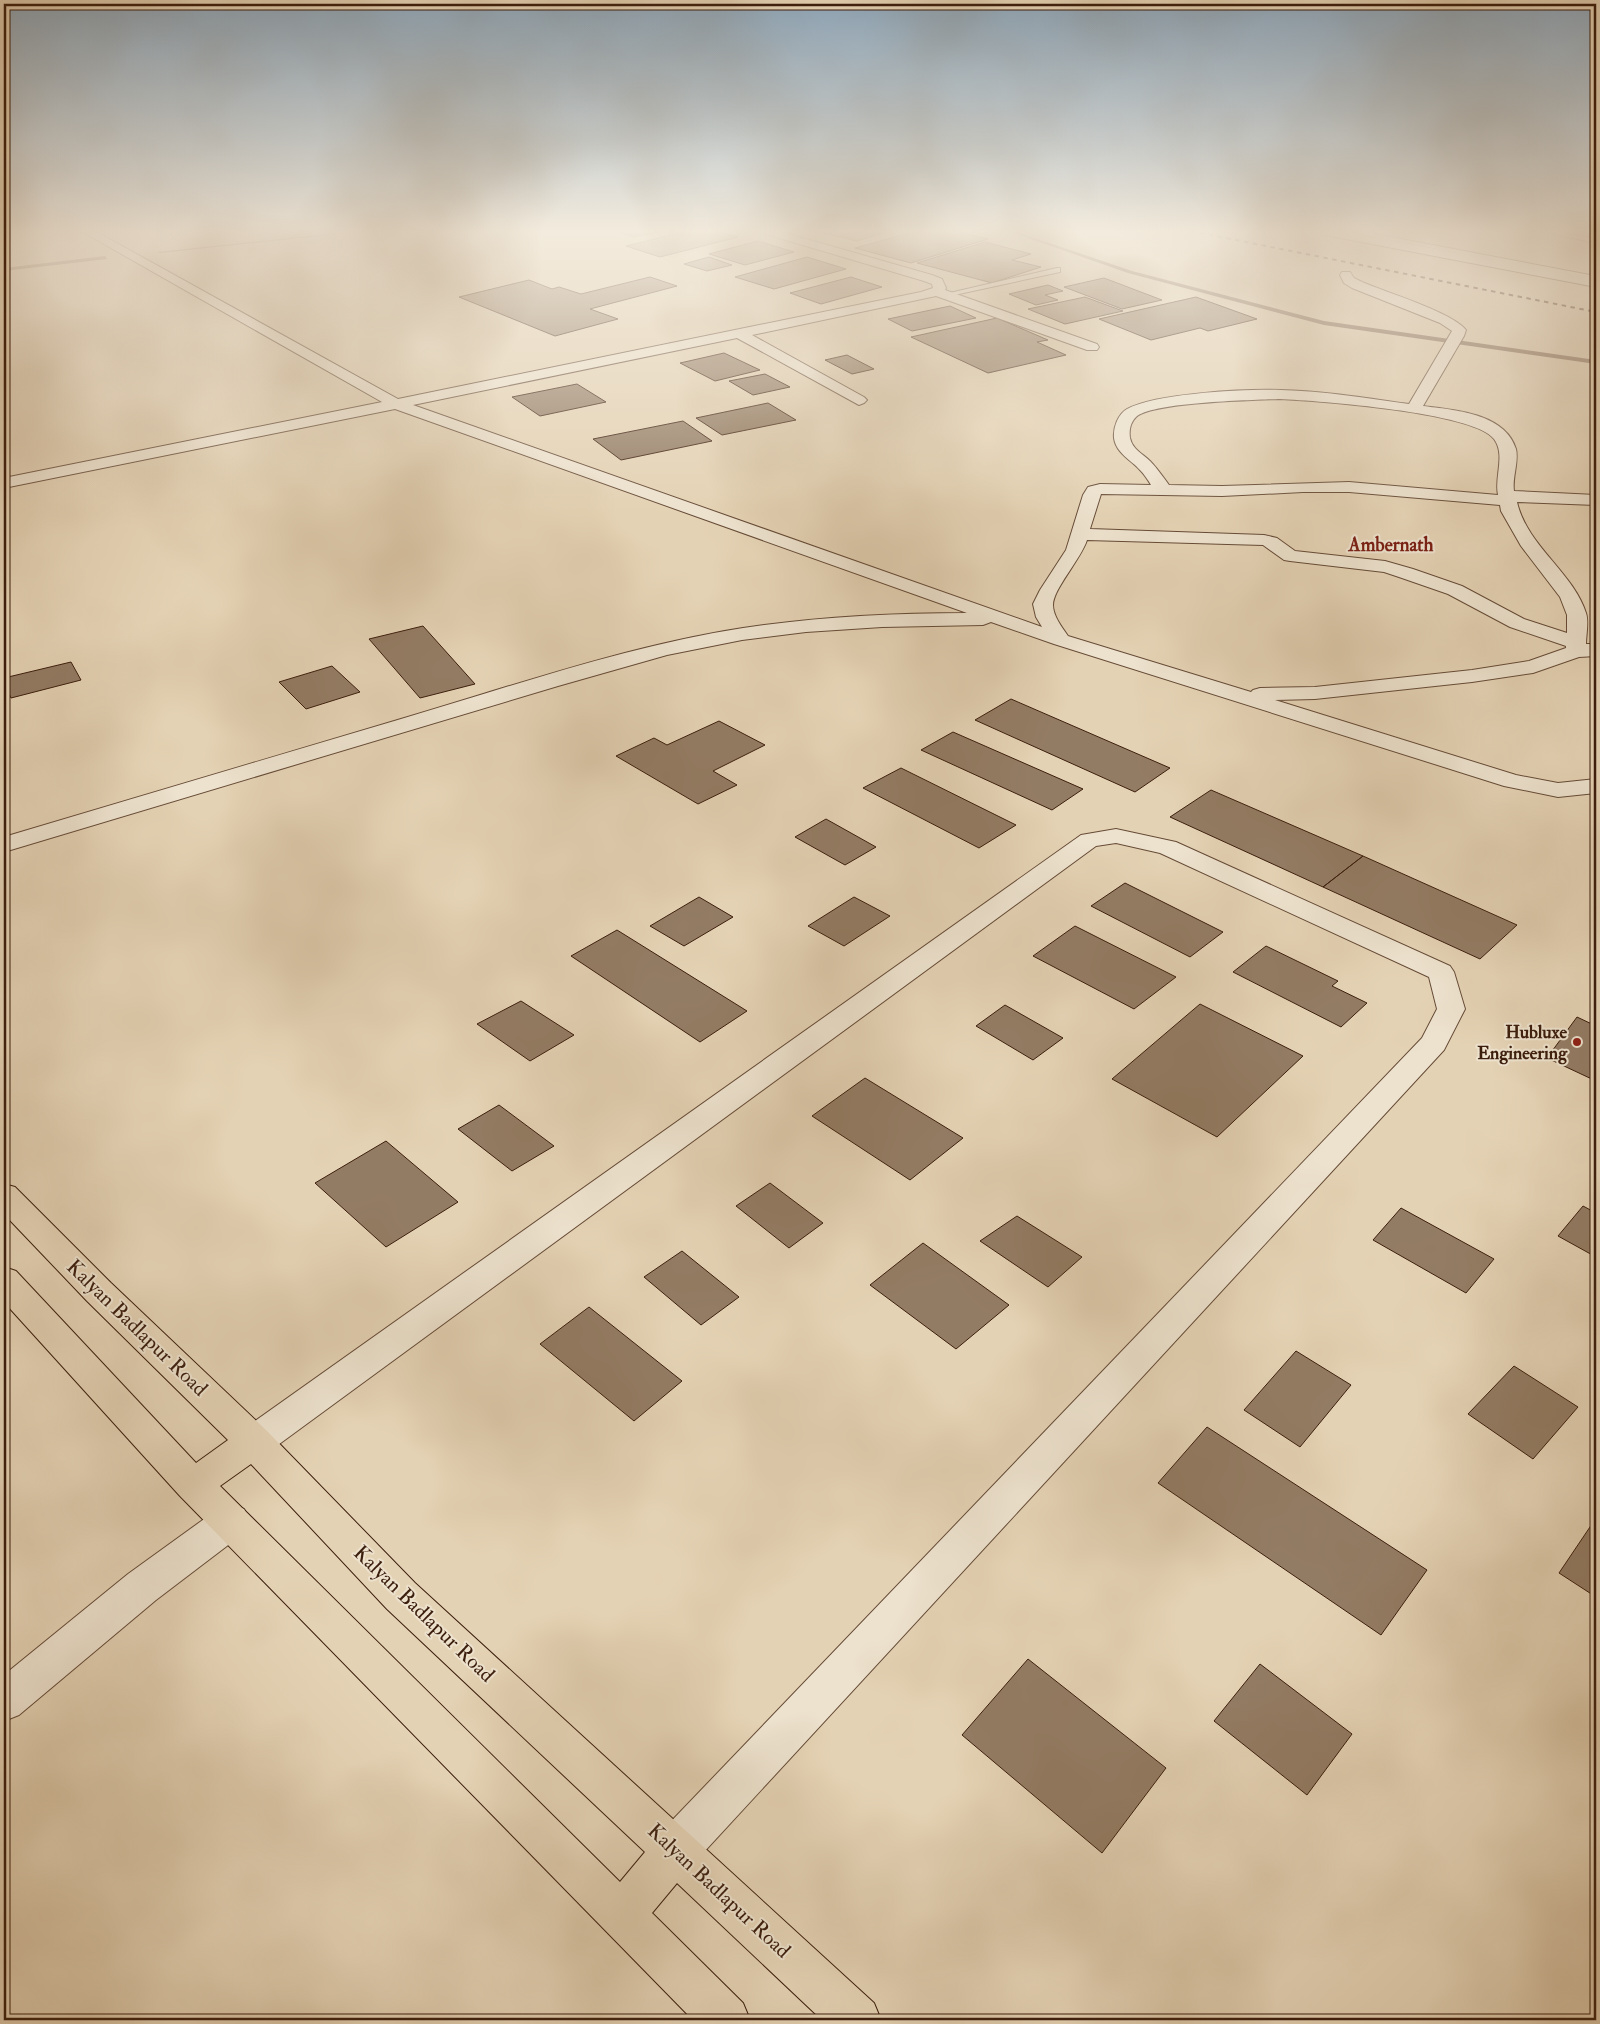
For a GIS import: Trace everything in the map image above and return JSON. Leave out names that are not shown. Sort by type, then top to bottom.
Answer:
[{"type":"main road","name":"Kalyan Badlapur Road","points":[[4,1194],[99,1292],[254,1442],[401,1596],[857,2020]]},
{"type":"main road","points":[[4,1280],[193,1486],[726,2020]]},
{"type":"main road","points":[[193,1486],[254,1442]]},
{"type":"main road","points":[[622,1915],[675,1850]]},
{"type":"street","points":[[256,325],[396,404],[1061,640],[1512,781],[1558,790],[1596,786]]},
{"type":"street","points":[[4,483],[782,325]]},
{"type":"street","points":[[1032,325],[1092,347]]},
{"type":"street","points":[[1414,408],[1457,336],[1459,330],[1454,325]]},
{"type":"street","points":[[740,334],[859,400]]},
{"type":"street","points":[[1164,490],[1145,465],[1128,451],[1122,440],[1122,426],[1131,413],[1150,406],[1201,398],[1280,394],[1337,398],[1414,408],[1455,415],[1476,421],[1490,427],[1501,437],[1508,450],[1505,488],[1510,511],[1530,546],[1569,596],[1577,615],[1575,647]]},
{"type":"street","points":[[1061,640],[1046,617],[1043,604],[1049,590],[1072,556],[1094,491],[1109,489],[1222,491],[1349,487],[1507,499],[1596,500]]},
{"type":"street","points":[[1080,534],[1264,540],[1271,542],[1290,556],[1385,567],[1455,590],[1517,623],[1575,647],[1596,650]]},
{"type":"street","points":[[4,845],[336,745],[628,660],[708,640],[779,629],[850,623],[929,619],[1002,619]]},
{"type":"street","points":[[1238,695],[1315,693],[1472,676],[1533,667],[1575,647]]},
{"type":"street","points":[[254,1442],[1089,840],[1116,836],[1167,847],[1441,972],[1451,1009],[1434,1044],[675,1850]]},
{"type":"street","points":[[4,1700],[142,1587],[231,1522]]},
{"type":"building","points":[[529,325],[594,325],[555,336]]},
{"type":"building","points":[[901,325],[939,325],[912,331]]},
{"type":"building","points":[[963,325],[1014,325],[1048,340],[1037,342],[1066,355],[988,373],[911,337]]},
{"type":"building","points":[[1115,325],[1231,325],[1208,331],[1200,328],[1151,340]]},
{"type":"building","points":[[724,353],[760,370],[715,381],[680,363]]},
{"type":"building","points":[[847,355],[874,369],[852,374],[825,360]]},
{"type":"building","points":[[765,374],[790,387],[753,395],[729,381]]},
{"type":"building","points":[[577,384],[606,402],[540,416],[512,397]]},
{"type":"building","points":[[768,403],[796,420],[722,435],[696,418]]},
{"type":"building","points":[[683,421],[712,441],[621,460],[593,439]]},
{"type":"building","points":[[423,626],[475,684],[420,698],[369,639]]},
{"type":"building","points":[[71,662],[81,680],[11,698],[4,683],[4,678]]},
{"type":"building","points":[[332,666],[360,692],[306,709],[279,682]]},
{"type":"building","points":[[1011,699],[1170,768],[1135,792],[975,720]]},
{"type":"building","points":[[719,721],[765,745],[713,771],[737,785],[698,804],[616,756],[654,738],[667,745]]},
{"type":"building","points":[[953,732],[1083,789],[1052,810],[921,750]]},
{"type":"building","points":[[901,768],[1016,825],[979,848],[863,788]]},
{"type":"building","points":[[1211,790],[1363,856],[1323,887],[1170,817]]},
{"type":"building","points":[[826,819],[876,847],[845,865],[795,837]]},
{"type":"building","points":[[1363,856],[1517,925],[1480,959],[1323,887]]},
{"type":"building","points":[[1125,883],[1223,932],[1190,957],[1091,906]]},
{"type":"building","points":[[699,897],[733,917],[684,946],[650,926]]},
{"type":"building","points":[[854,897],[890,916],[844,946],[808,926]]},
{"type":"building","points":[[1075,926],[1176,977],[1134,1009],[1033,956]]},
{"type":"building","points":[[617,930],[747,1011],[700,1042],[571,956]]},
{"type":"building","points":[[1266,946],[1338,981],[1332,986],[1367,1003],[1341,1027],[1233,972]]},
{"type":"building","points":[[521,1001],[574,1035],[530,1061],[477,1024]]},
{"type":"building","points":[[1200,1004],[1303,1056],[1217,1137],[1112,1079]]},
{"type":"building","points":[[1005,1005],[1063,1038],[1033,1060],[976,1026]]},
{"type":"building","name":"Hubluxe Engineering","points":[[1577,1017],[1596,1026],[1596,1081],[1547,1058]]},
{"type":"building","points":[[865,1078],[963,1138],[910,1180],[812,1116]]},
{"type":"building","points":[[499,1105],[554,1146],[512,1171],[458,1129]]},
{"type":"building","points":[[386,1141],[458,1202],[386,1247],[315,1183]]},
{"type":"building","points":[[770,1183],[823,1223],[789,1248],[736,1206]]},
{"type":"building","points":[[1583,1206],[1596,1213],[1596,1257],[1558,1236]]},
{"type":"building","points":[[1401,1208],[1494,1259],[1466,1293],[1373,1240]]},
{"type":"building","points":[[1017,1216],[1082,1257],[1048,1287],[980,1241]]},
{"type":"building","points":[[923,1243],[1009,1305],[956,1349],[870,1285]]},
{"type":"building","points":[[682,1251],[739,1297],[701,1325],[644,1277]]},
{"type":"building","points":[[589,1307],[682,1381],[634,1421],[540,1344]]},
{"type":"building","points":[[1296,1351],[1351,1385],[1300,1447],[1244,1410]]},
{"type":"building","points":[[1514,1366],[1578,1407],[1533,1459],[1468,1414]]},
{"type":"building","points":[[1207,1427],[1427,1570],[1381,1635],[1158,1483]]},
{"type":"building","points":[[1592,1524],[1596,1527],[1596,1597],[1559,1573]]},
{"type":"building","points":[[1028,1659],[1166,1768],[1102,1853],[962,1735]]},
{"type":"building","points":[[1260,1664],[1352,1734],[1307,1795],[1214,1721]]},
{"type":"waterway","points":[[1341,325],[1596,362]]},
{"type":"place","name":"Hubluxe Engineering","points":[[1577,1042]]},
{"type":"district","name":"Ambernath","points":[[1391,545]]}]
